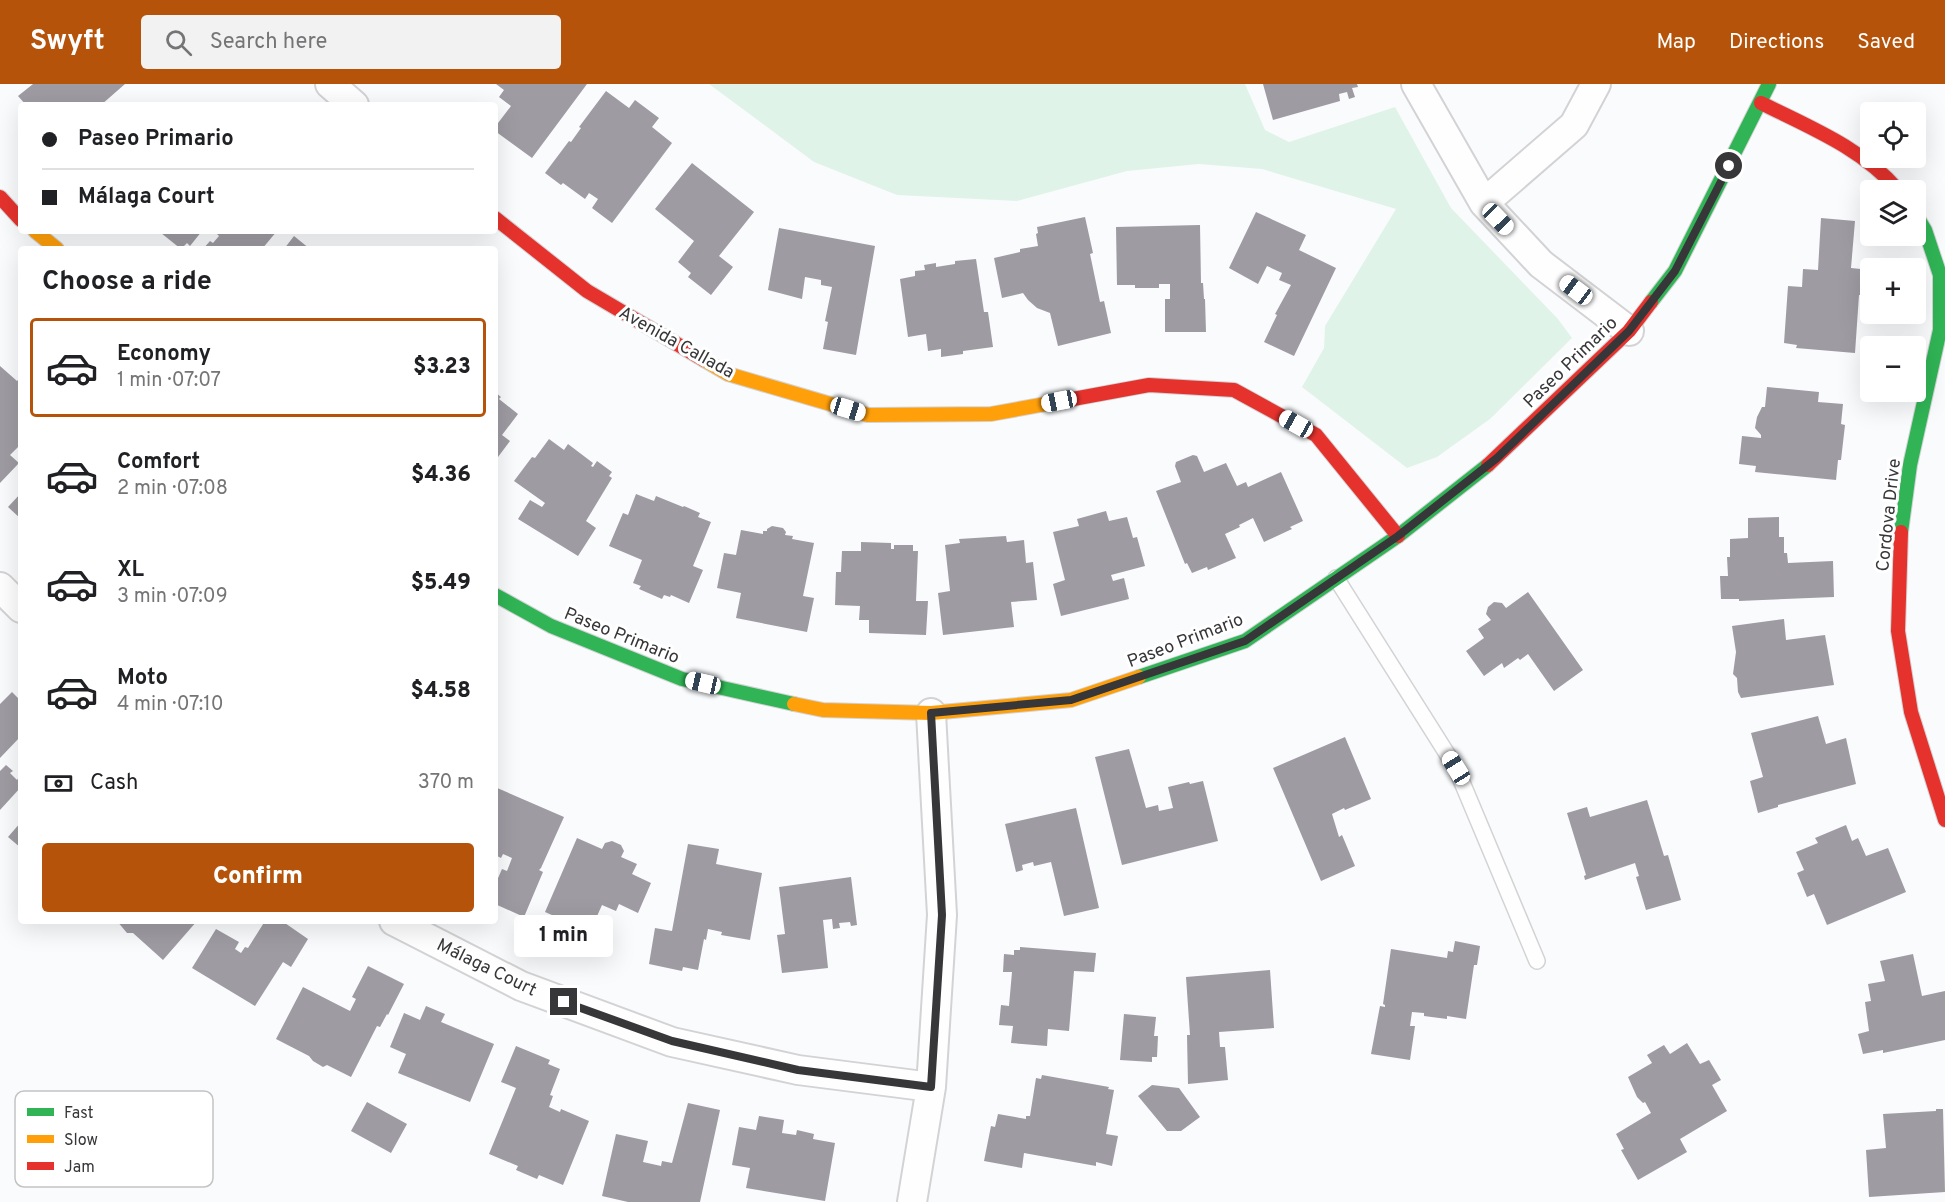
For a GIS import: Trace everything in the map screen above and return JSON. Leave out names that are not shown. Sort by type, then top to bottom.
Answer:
[{"type":"street","points":[[330,84],[351,102]]},
{"type":"street","points":[[1416,84],[1484,203],[1541,264],[1629,331]]},
{"type":"street","points":[[1484,203],[1574,125],[1596,84]]},
{"type":"street","name":"Paseo Primario","points":[[498,597],[551,626],[682,679],[823,710],[931,713],[1071,700],[1245,641],[1398,536],[1497,458],[1629,331],[1675,271],[1761,103],[1768,84]]},
{"type":"street","points":[[1761,103],[1852,151],[1890,180]]},
{"type":"street","name":"Avenida Callada","points":[[498,220],[587,291],[729,374],[868,415],[991,414],[1149,385],[1234,390],[1316,435],[1398,536]]},
{"type":"street","name":"Cordova Drive","points":[[1926,233],[1940,275],[1940,330],[1910,465],[1901,531],[1898,631],[1911,712],[1945,820]]},
{"type":"street","points":[[39,234],[53,246]]},
{"type":"street","points":[[0,587],[18,605]]},
{"type":"street","points":[[912,1202],[931,1087],[942,915],[931,713]]},
{"type":"street","name":"Málaga Court","points":[[400,924],[521,986],[672,1041],[798,1070],[931,1087]]},
{"type":"lane","points":[[1336,578],[1456,768],[1536,961]]},
{"type":"green space","points":[[709,84],[1245,84],[1265,130],[1289,142],[1395,107],[1451,208],[1558,319],[1572,338],[1490,419],[1437,457],[1407,468],[1302,387],[1324,348],[1325,326],[1396,209],[1262,169],[1199,164],[1127,171],[1017,201],[897,195],[814,162]]},
{"type":"building","points":[[33,84],[125,84],[104,102],[23,102],[18,96]]},
{"type":"building","points":[[496,84],[587,84],[532,158],[498,133],[498,123],[511,106],[499,97],[504,90]]},
{"type":"building","points":[[1263,84],[1357,84],[1358,87],[1352,88],[1355,97],[1349,99],[1347,92],[1339,94],[1340,101],[1273,120]]},
{"type":"building","points":[[606,91],[629,108],[635,100],[659,118],[652,127],[672,143],[612,223],[592,208],[598,199],[589,193],[585,199],[545,173],[569,141],[571,142],[581,128],[579,127]]},
{"type":"building","points":[[692,163],[754,212],[719,256],[733,267],[711,295],[688,277],[691,273],[678,262],[694,241],[655,209]]},
{"type":"building","points":[[1256,212],[1306,235],[1299,250],[1336,268],[1294,356],[1264,342],[1277,315],[1275,314],[1291,285],[1279,280],[1282,273],[1267,266],[1258,284],[1229,268]]},
{"type":"building","points":[[1085,217],[1100,302],[1104,301],[1111,333],[1058,346],[1050,313],[1037,308],[1023,293],[1002,298],[994,258],[1020,252],[1020,249],[1038,246],[1037,227]]},
{"type":"building","points":[[1821,218],[1855,221],[1851,268],[1860,269],[1860,295],[1855,353],[1796,348],[1797,345],[1784,343],[1788,286],[1802,287],[1803,269],[1818,270]]},
{"type":"building","points":[[1200,225],[1201,283],[1203,283],[1205,299],[1206,332],[1165,332],[1165,299],[1170,299],[1170,284],[1159,284],[1159,288],[1117,285],[1116,227]]},
{"type":"building","points":[[779,228],[875,246],[856,355],[823,349],[828,322],[825,321],[832,287],[821,285],[821,280],[805,277],[802,299],[768,290]]},
{"type":"building","points":[[162,234],[200,234],[190,246],[187,243],[184,246],[177,246]]},
{"type":"building","points":[[217,234],[274,234],[264,246],[206,246],[210,241],[213,243],[219,236]]},
{"type":"building","points":[[294,236],[306,246],[286,246]]},
{"type":"building","points":[[976,259],[984,312],[988,312],[993,347],[941,357],[941,349],[928,351],[926,334],[908,337],[900,279],[915,276],[915,271],[925,270],[924,265],[936,263],[936,267],[955,264],[955,261]]},
{"type":"building","points":[[0,366],[18,380],[18,447],[10,455],[18,464],[0,483]]},
{"type":"building","points":[[1767,387],[1819,392],[1818,402],[1843,404],[1841,424],[1845,425],[1836,480],[1755,472],[1756,466],[1739,464],[1742,436],[1761,438],[1755,428],[1757,417],[1762,407],[1765,407]]},
{"type":"building","points":[[498,394],[501,397],[499,399],[518,414],[502,435],[510,441],[498,457]]},
{"type":"building","points":[[549,439],[564,450],[568,444],[593,463],[591,466],[593,467],[597,461],[612,472],[609,476],[612,478],[586,521],[596,528],[578,556],[518,519],[530,500],[542,507],[545,503],[514,481]]},
{"type":"building","points":[[1193,455],[1197,456],[1204,472],[1226,463],[1237,486],[1246,482],[1248,487],[1281,472],[1303,521],[1290,527],[1292,529],[1264,542],[1253,518],[1225,534],[1236,558],[1208,570],[1207,567],[1192,573],[1187,563],[1185,564],[1156,491],[1181,482],[1175,466],[1176,462]]},
{"type":"building","points":[[636,494],[654,501],[656,496],[684,506],[700,513],[698,517],[711,522],[693,566],[703,570],[689,603],[671,595],[670,597],[664,595],[662,599],[639,589],[641,586],[633,583],[642,560],[609,546],[623,513],[628,515]]},
{"type":"building","points":[[18,496],[18,516],[8,507]]},
{"type":"building","points":[[1106,511],[1109,521],[1127,517],[1133,538],[1137,537],[1145,566],[1111,575],[1113,581],[1124,578],[1129,599],[1061,616],[1053,584],[1065,580],[1053,532],[1079,526],[1077,519]]},
{"type":"building","points":[[1779,517],[1779,537],[1784,537],[1784,553],[1787,553],[1788,563],[1833,561],[1834,597],[1739,601],[1739,599],[1721,599],[1720,576],[1728,576],[1727,557],[1730,557],[1730,539],[1748,538],[1748,518]]},
{"type":"building","points":[[772,526],[783,528],[785,535],[793,536],[792,539],[814,543],[803,596],[814,598],[807,632],[736,618],[741,593],[717,588],[724,553],[736,555],[741,530],[763,534],[763,531],[767,531]]},
{"type":"building","points":[[1006,536],[1007,542],[1024,540],[1026,563],[1033,562],[1037,600],[1011,602],[1014,627],[943,635],[938,593],[950,591],[945,545],[960,543],[959,539]]},
{"type":"building","points":[[861,542],[891,543],[891,549],[894,549],[894,545],[913,545],[913,551],[918,551],[916,601],[928,601],[926,635],[869,633],[869,620],[859,620],[860,606],[835,605],[836,572],[841,572],[842,551],[861,551]]},
{"type":"building","points":[[1528,592],[1583,670],[1554,691],[1528,654],[1504,668],[1502,663],[1484,676],[1466,651],[1484,638],[1478,629],[1491,620],[1486,614],[1488,607],[1494,602],[1502,603],[1506,608]]},
{"type":"building","points":[[1784,619],[1786,640],[1825,635],[1834,685],[1741,698],[1737,678],[1733,674],[1736,652],[1732,626]]},
{"type":"building","points":[[12,692],[18,698],[18,739],[0,758],[0,704]]},
{"type":"building","points":[[1818,716],[1826,744],[1846,738],[1856,784],[1778,805],[1778,807],[1758,813],[1750,781],[1763,777],[1751,733]]},
{"type":"building","points":[[1345,737],[1371,799],[1332,814],[1339,837],[1342,835],[1355,866],[1321,881],[1273,768]]},
{"type":"building","points":[[1129,749],[1146,808],[1158,805],[1159,811],[1173,808],[1168,787],[1203,781],[1218,841],[1122,865],[1095,757]]},
{"type":"building","points":[[6,765],[13,771],[10,773],[17,780],[18,778],[18,790],[0,810],[0,771]]},
{"type":"building","points":[[498,788],[564,817],[539,870],[543,872],[524,917],[498,905],[498,878],[502,869],[507,871],[512,858],[503,854],[501,858],[498,856]]},
{"type":"building","points":[[1647,800],[1664,856],[1668,855],[1681,900],[1646,910],[1636,877],[1639,876],[1635,863],[1585,880],[1586,875],[1567,813],[1587,807],[1590,817]]},
{"type":"building","points":[[1076,808],[1099,908],[1064,916],[1051,862],[1034,866],[1033,862],[1022,865],[1023,870],[1016,872],[1005,824]]},
{"type":"building","points":[[18,825],[18,845],[8,837]]},
{"type":"building","points":[[1846,825],[1852,841],[1858,838],[1866,856],[1888,848],[1906,892],[1827,925],[1814,894],[1807,897],[1797,873],[1804,870],[1796,852],[1818,843],[1815,838]]},
{"type":"building","points":[[577,838],[602,849],[605,843],[612,841],[621,845],[624,851],[621,857],[637,864],[632,874],[651,883],[638,913],[619,904],[616,911],[602,905],[589,934],[560,922],[561,919],[545,912]]},
{"type":"building","points":[[688,844],[719,849],[716,864],[762,873],[750,940],[721,935],[722,932],[708,929],[698,970],[683,967],[682,971],[649,964],[655,928],[672,931]]},
{"type":"building","points":[[851,877],[857,925],[851,926],[850,922],[839,923],[840,928],[833,929],[832,919],[823,920],[828,968],[782,973],[777,935],[785,934],[779,887]]},
{"type":"building","points":[[120,924],[194,924],[163,960],[133,933],[127,933]]},
{"type":"building","points":[[263,924],[286,924],[308,939],[291,967],[283,962],[255,1006],[192,968],[216,929],[239,942],[235,949],[241,953],[245,947],[248,948]]},
{"type":"building","points":[[1455,941],[1480,946],[1477,965],[1474,965],[1466,1019],[1447,1016],[1447,1019],[1412,1012],[1410,1026],[1415,1026],[1410,1060],[1371,1054],[1380,1006],[1385,1007],[1383,1004],[1391,949],[1447,958],[1448,951],[1453,952]]},
{"type":"building","points":[[1020,947],[1096,953],[1094,972],[1074,971],[1069,1031],[1048,1029],[1047,1046],[1011,1043],[1013,1026],[999,1025],[1001,1005],[1009,1006],[1012,972],[1003,972],[1004,954],[1014,955],[1014,950],[1020,950]]},
{"type":"building","points":[[1913,954],[1922,996],[1945,991],[1945,1040],[1883,1053],[1883,1050],[1863,1054],[1858,1034],[1869,1031],[1865,1002],[1871,1001],[1868,984],[1885,981],[1880,961]]},
{"type":"building","points":[[368,966],[404,984],[388,1015],[380,1027],[377,1026],[351,1077],[327,1065],[323,1067],[309,1056],[276,1039],[303,987],[350,1011],[356,999],[352,997]]},
{"type":"building","points":[[1270,970],[1274,1028],[1219,1032],[1220,1047],[1225,1047],[1228,1080],[1188,1084],[1187,1035],[1190,1035],[1186,977]]},
{"type":"building","points":[[426,1006],[445,1014],[441,1022],[494,1044],[470,1102],[398,1073],[406,1054],[390,1047],[404,1013],[420,1020]]},
{"type":"building","points":[[1124,1014],[1156,1017],[1154,1036],[1158,1036],[1157,1057],[1152,1057],[1152,1062],[1120,1060]]},
{"type":"building","points":[[1687,1043],[1700,1064],[1709,1060],[1721,1080],[1712,1085],[1727,1111],[1680,1139],[1687,1152],[1638,1180],[1621,1150],[1624,1149],[1616,1134],[1651,1113],[1645,1102],[1643,1103],[1637,1097],[1628,1077],[1652,1063],[1647,1055],[1664,1045],[1670,1054]]},
{"type":"building","points":[[516,1046],[550,1060],[548,1064],[560,1069],[550,1095],[553,1096],[549,1107],[560,1112],[561,1109],[589,1121],[563,1185],[539,1175],[537,1179],[516,1170],[518,1166],[489,1154],[516,1088],[501,1082]]},
{"type":"building","points":[[1042,1075],[1109,1087],[1108,1089],[1114,1090],[1106,1134],[1118,1136],[1112,1166],[1096,1162],[1096,1166],[1024,1153],[1022,1168],[984,1161],[991,1126],[995,1127],[998,1114],[1026,1119],[1026,1116],[1030,1116],[1036,1078],[1041,1079]]},
{"type":"building","points":[[1152,1085],[1179,1088],[1200,1117],[1181,1131],[1167,1131],[1138,1096]]},
{"type":"building","points":[[367,1102],[407,1124],[391,1153],[351,1131]]},
{"type":"building","points":[[688,1103],[720,1110],[700,1202],[628,1202],[602,1196],[616,1134],[648,1141],[643,1162],[661,1166],[662,1161],[672,1163]]},
{"type":"building","points":[[1936,1109],[1943,1109],[1945,1192],[1869,1197],[1866,1150],[1886,1148],[1883,1114],[1936,1111]]},
{"type":"building","points":[[759,1116],[784,1120],[782,1133],[796,1135],[797,1130],[814,1134],[813,1139],[835,1143],[825,1201],[746,1188],[750,1168],[732,1165],[739,1127],[756,1130]]},
{"type":"traffic: fast","points":[[1651,302],[1675,271],[1769,84]]},
{"type":"traffic: fast","points":[[1901,532],[1910,465],[1940,330],[1940,275],[1926,233]]},
{"type":"traffic: fast","points":[[1139,677],[1245,641],[1398,536],[1488,465]]},
{"type":"traffic: fast","points":[[498,597],[551,626],[682,679],[794,704]]},
{"type":"traffic: slow","points":[[39,234],[53,246]]},
{"type":"traffic: slow","points":[[704,360],[728,374],[868,415],[991,414],[1073,399]]},
{"type":"traffic: slow","points":[[794,704],[823,710],[931,713],[1071,700],[1139,677]]},
{"type":"traffic: jam","points":[[1761,103],[1851,150],[1889,180]]},
{"type":"traffic: jam","points":[[0,197],[18,217]]},
{"type":"traffic: jam","points":[[498,220],[587,291],[704,360]]},
{"type":"traffic: jam","points":[[1488,465],[1629,331],[1651,302]]},
{"type":"traffic: jam","points":[[1073,399],[1149,385],[1234,390],[1316,435],[1398,536]]},
{"type":"traffic: jam","points":[[1901,532],[1898,631],[1911,712],[1945,820]]},
{"type":"route","points":[[564,1002],[672,1041],[798,1070],[931,1087],[942,915],[931,713],[1071,700],[1245,641],[1398,536],[1497,458],[1629,331],[1675,271],[1729,166]]}]
